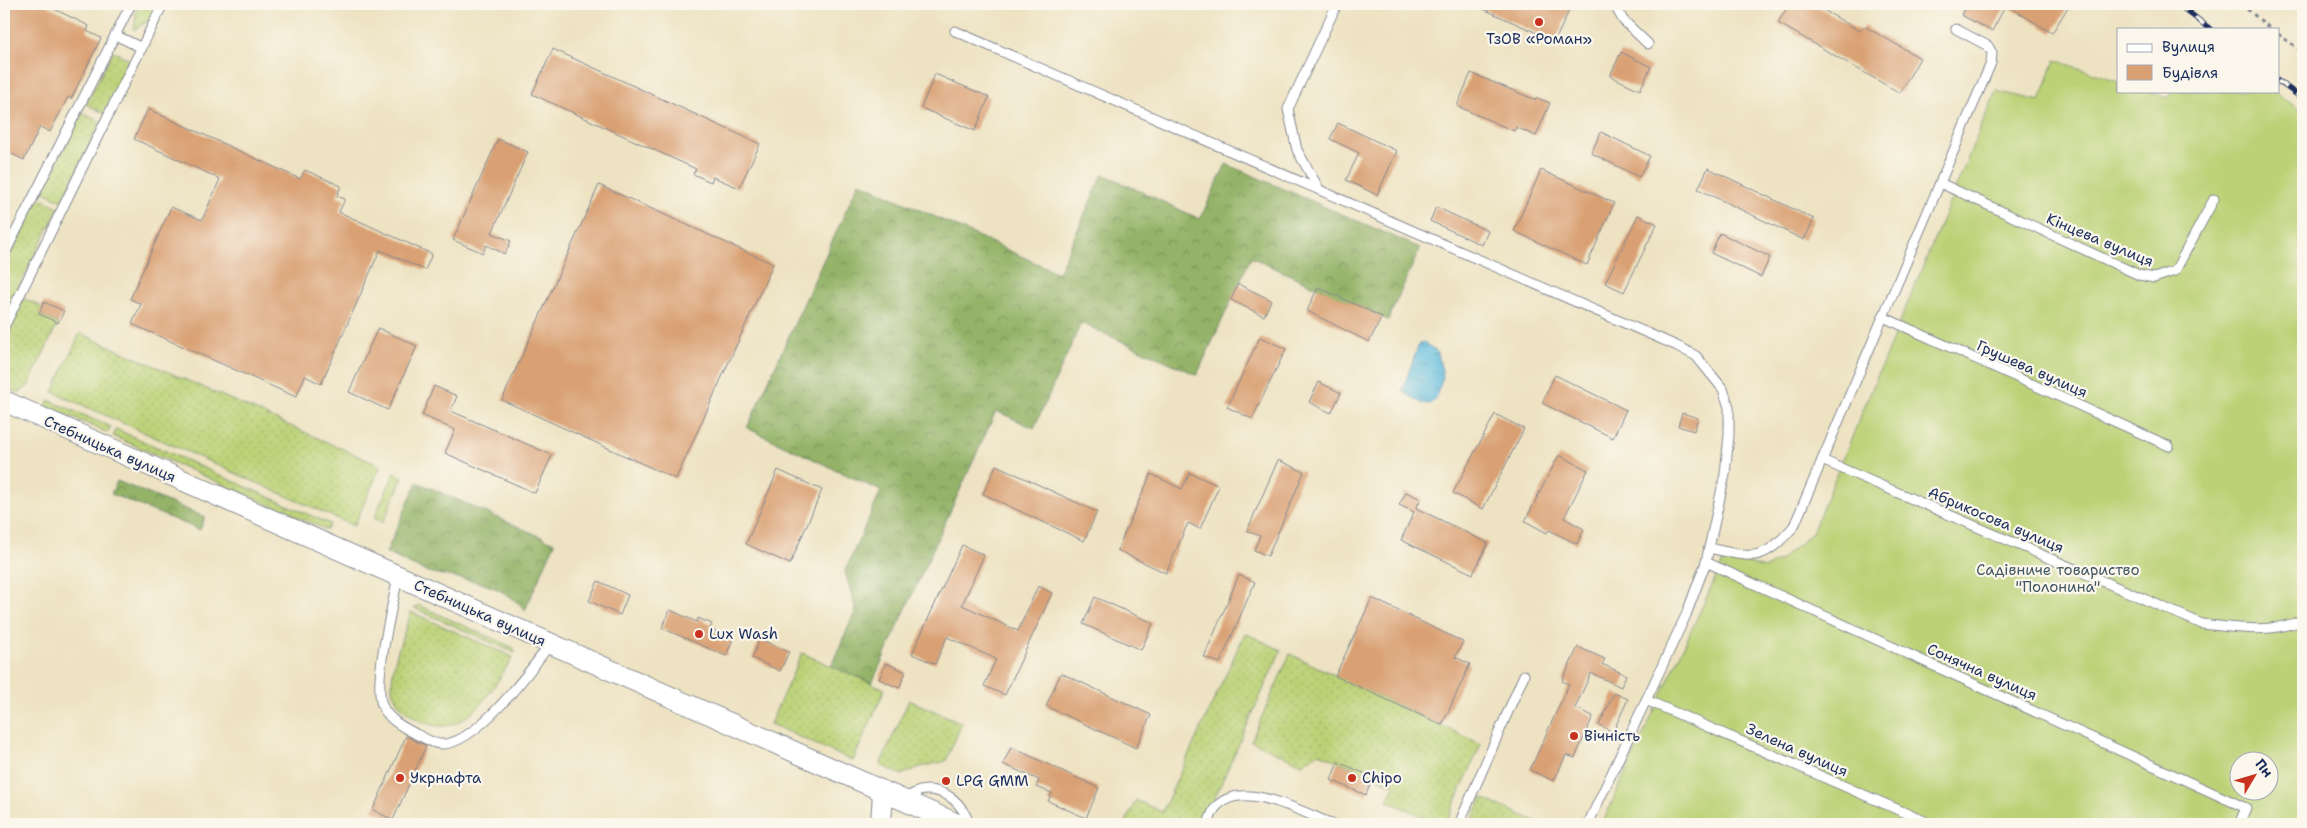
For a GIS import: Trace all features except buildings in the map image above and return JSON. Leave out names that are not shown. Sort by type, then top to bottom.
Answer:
[{"type":"street","name":"Стебницька вулиця","points":[[4,402],[550,644],[887,806],[957,824]]},
{"type":"lane","points":[[4,255],[131,4]]},
{"type":"lane","points":[[4,327],[163,4]]},
{"type":"lane","points":[[1319,190],[1297,150],[1288,109],[1337,4]]},
{"type":"lane","points":[[1614,4],[1623,20],[1648,44]]},
{"type":"lane","points":[[1709,548],[1749,557],[1767,551],[1780,542],[1794,526],[1992,58],[1992,53],[1988,46],[1956,29]]},
{"type":"lane","points":[[955,31],[1677,346],[1696,356],[1723,389],[1729,407],[1729,435],[1724,474],[1706,562],[1686,615],[1649,701],[1588,824]]},
{"type":"lane","points":[[116,35],[142,48]]},
{"type":"lane","name":"Кінцева вулиця","points":[[1940,183],[2139,275],[2154,278],[2175,271],[2214,199]]},
{"type":"lane","name":"Грушева вулиця","points":[[1883,318],[2169,446]]},
{"type":"lane","name":"Абрикосова вулиця","points":[[1822,460],[2202,624],[2256,630],[2286,627],[2303,620]]},
{"type":"lane","name":"Сонячна вулиця","points":[[1706,562],[2246,808],[2239,824]]},
{"type":"lane","points":[[398,576],[380,679],[382,705],[397,725],[440,745],[455,742],[469,735],[512,694],[550,644]]},
{"type":"lane","points":[[1459,824],[1524,675]]},
{"type":"lane","name":"Зелена вулиця","points":[[1649,701],[1931,824]]},
{"type":"lane","points":[[887,806],[924,789],[939,791],[956,800],[964,810],[968,824]]},
{"type":"lane","points":[[1208,824],[1216,806],[1229,799],[1252,795],[1332,824]]},
{"type":"path","points":[[2241,4],[2270,28]]},
{"type":"path","points":[[2280,35],[2303,52]]},
{"type":"green space","points":[[137,4],[160,4],[154,17],[134,30]]},
{"type":"green space","points":[[113,51],[132,61],[105,114],[86,104]]},
{"type":"green space","name":"Садівниче товариство \"Полонина\"","points":[[2055,60],[2117,81],[2117,92],[2150,92],[2167,98],[2171,92],[2274,92],[2303,112],[2303,824],[1602,824],[1725,557],[1765,568],[1779,561],[1812,533],[1996,91],[2040,101]]},
{"type":"green space","points":[[82,113],[101,122],[62,201],[42,191]]},
{"type":"green space","points":[[1226,164],[1420,248],[1388,320],[1251,257],[1197,375],[1081,323],[1034,428],[996,411],[872,683],[831,666],[856,610],[845,571],[881,491],[747,428],[859,182],[1058,273],[1103,174],[1200,219]]},
{"type":"green space","points":[[39,198],[59,207],[4,317],[4,267]]},
{"type":"green space","points":[[23,298],[42,307],[39,315],[58,323],[28,386],[18,393],[4,387],[4,337]]},
{"type":"green space","points":[[80,333],[381,466],[354,526],[53,392]]},
{"type":"green space","points":[[49,400],[111,427],[108,433],[46,406]]},
{"type":"green space","points":[[116,429],[330,524],[327,530],[113,436]]},
{"type":"green space","points":[[394,473],[403,477],[383,523],[374,518]]},
{"type":"green space","points":[[117,481],[205,517],[200,530],[111,494]]},
{"type":"green space","points":[[417,482],[555,543],[525,610],[515,600],[493,587],[429,572],[386,553]]},
{"type":"green space","points":[[418,605],[514,648],[515,653],[414,608]]},
{"type":"green space","points":[[411,612],[513,657],[484,700],[473,712],[460,721],[446,726],[431,725],[413,717],[402,708],[392,691],[392,677],[398,649]]},
{"type":"green space","points":[[1245,633],[1281,650],[1203,824],[1125,824],[1136,800],[1162,812]]},
{"type":"green space","points":[[802,653],[885,689],[853,761],[770,724]]},
{"type":"green space","points":[[1290,654],[1481,744],[1446,824],[1440,824],[1387,801],[1394,785],[1319,753],[1302,764],[1251,741]]},
{"type":"green space","points":[[909,700],[962,723],[946,761],[917,768],[902,775],[880,765]]},
{"type":"green space","points":[[1482,798],[1543,824],[1470,824]]},
{"type":"water","points":[[1424,342],[1438,353],[1443,377],[1435,400],[1429,404],[1421,403],[1402,391],[1419,344]]},
{"type":"railway","points":[[2178,4],[2209,28]]},
{"type":"railway","points":[[2280,82],[2303,99]]},
{"type":"place","name":"ТзОВ «Роман»","points":[[1539,22]]},
{"type":"place","name":"Lux Wash","points":[[699,634]]},
{"type":"place","name":"Вічність","points":[[1574,736]]},
{"type":"place","name":"Укрнафта","points":[[400,778]]},
{"type":"place","name":"Chipo","points":[[1352,778]]},
{"type":"place","name":"LPG GMM","points":[[946,781]]}]
